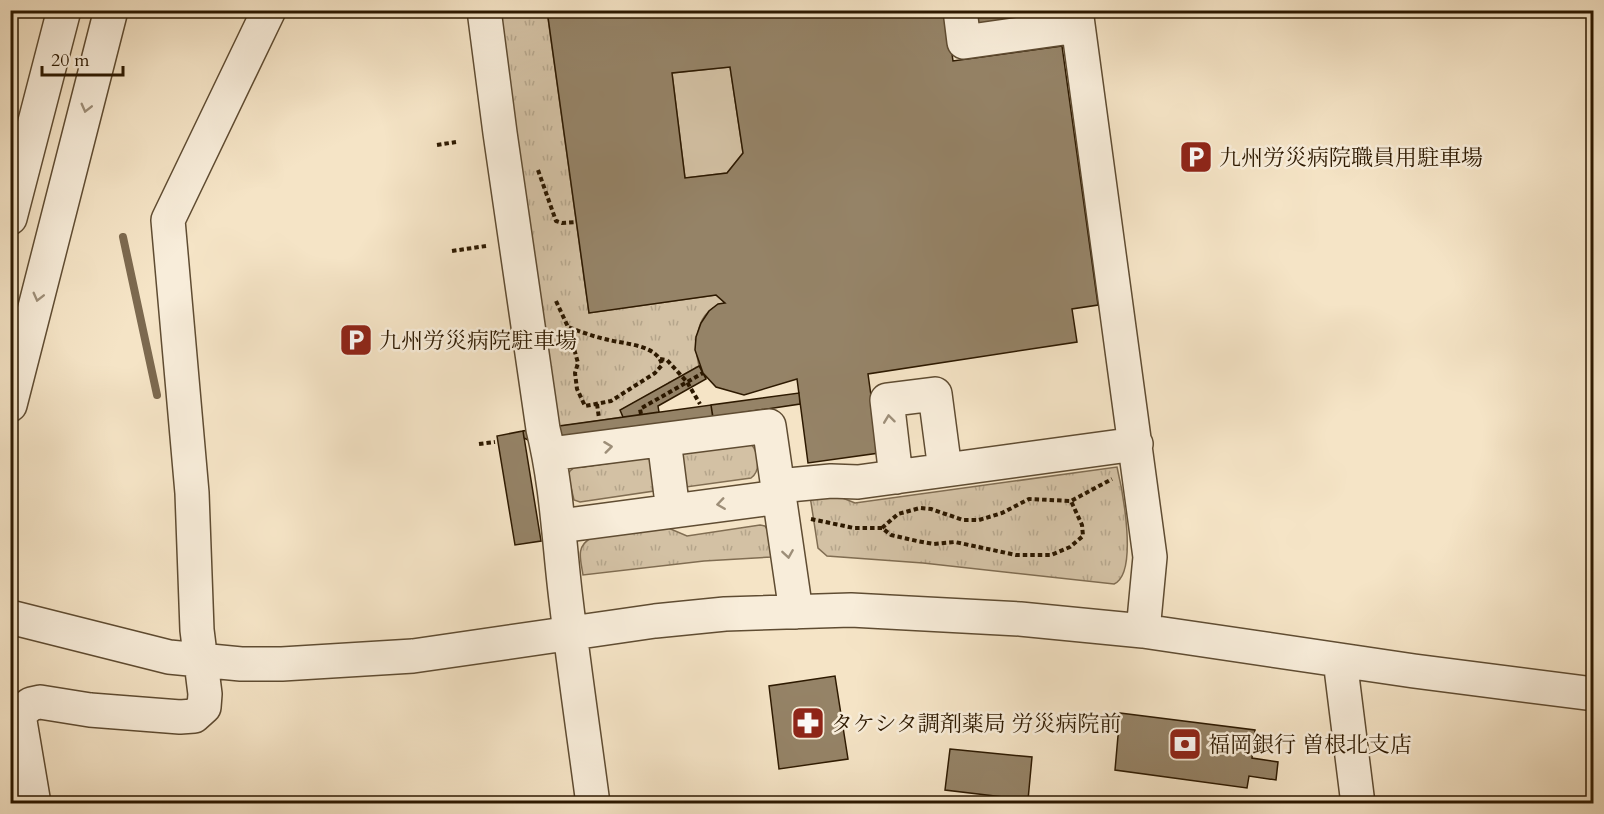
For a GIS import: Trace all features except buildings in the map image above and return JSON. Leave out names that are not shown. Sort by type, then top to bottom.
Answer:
[{"type":"street","points":[[10,405],[111,10]]},
{"type":"street","points":[[34,804],[20,721],[21,713],[30,704],[40,702],[90,710],[180,717],[194,716],[204,707],[202,662],[197,630],[192,493],[168,220],[269,10]]},
{"type":"street","points":[[484,10],[500,133],[560,526],[566,600],[593,804]]},
{"type":"street","points":[[960,10],[964,42],[1077,18],[1150,557],[1143,631]]},
{"type":"street","points":[[12,202],[61,11]]},
{"type":"street","points":[[896,477],[887,400],[934,394],[945,470]]},
{"type":"street","points":[[550,454],[652,430],[769,426],[796,612]]},
{"type":"street","points":[[652,430],[673,511]]},
{"type":"street","points":[[560,526],[673,511],[831,481],[858,482],[1136,444]]},
{"type":"street","points":[[10,617],[169,657],[241,664],[336,662],[449,651],[571,632],[726,614],[851,610],[1020,619],[1143,631],[1414,672],[1593,694]]},
{"type":"street","points":[[1340,660],[1358,804]]},
{"type":"path","points":[[438,145],[456,142]]},
{"type":"path","points":[[538,170],[556,221],[576,222]]},
{"type":"path","points":[[452,251],[471,248]]},
{"type":"path","points":[[660,359],[662,365],[656,373],[636,386],[611,401],[585,406],[577,389],[575,373],[578,363],[568,327],[609,340],[638,346],[653,352],[660,359],[667,360],[687,382],[706,411]]},
{"type":"path","points":[[652,430],[640,409],[703,372]]},
{"type":"path","points":[[480,444],[495,442]]},
{"type":"path","points":[[882,528],[898,514],[914,509],[931,509],[955,518],[972,521],[1002,513],[1029,499],[1071,501],[1116,478]]},
{"type":"path","points":[[807,519],[854,528],[882,528],[891,535],[934,544],[955,542],[1016,555],[1051,555],[1070,547],[1083,536],[1082,525],[1071,501]]},
{"type":"green space","points":[[496,11],[547,11],[589,313],[716,295],[725,303],[708,312],[702,320],[696,347],[699,366],[621,410],[623,417],[555,427]]},
{"type":"green space","points":[[730,67],[743,153],[727,173],[685,178],[672,73]]},
{"type":"green space","points":[[751,444],[756,452],[758,467],[751,478],[686,487],[675,454]]},
{"type":"green space","points":[[653,456],[654,491],[580,502],[574,500],[568,475],[575,467]]},
{"type":"green space","points":[[1117,467],[1125,510],[1127,548],[1122,577],[1114,584],[923,563],[827,556],[818,548],[810,496],[830,493],[855,503]]},
{"type":"green space","points":[[765,526],[769,532],[771,557],[704,561],[583,575],[581,550],[591,538],[666,527],[687,536]]},
{"type":"waterway","points":[[123,237],[157,395]]},
{"type":"place","name":"九州労災病院職員用駐車場","points":[[1196,157]]},
{"type":"place","name":"九州労災病院駐車場","points":[[356,340]]},
{"type":"place","name":"タケシタ調剤薬局 労災病院前","points":[[808,723]]},
{"type":"place","name":"福岡銀行 曽根北支店","points":[[1185,744]]}]
